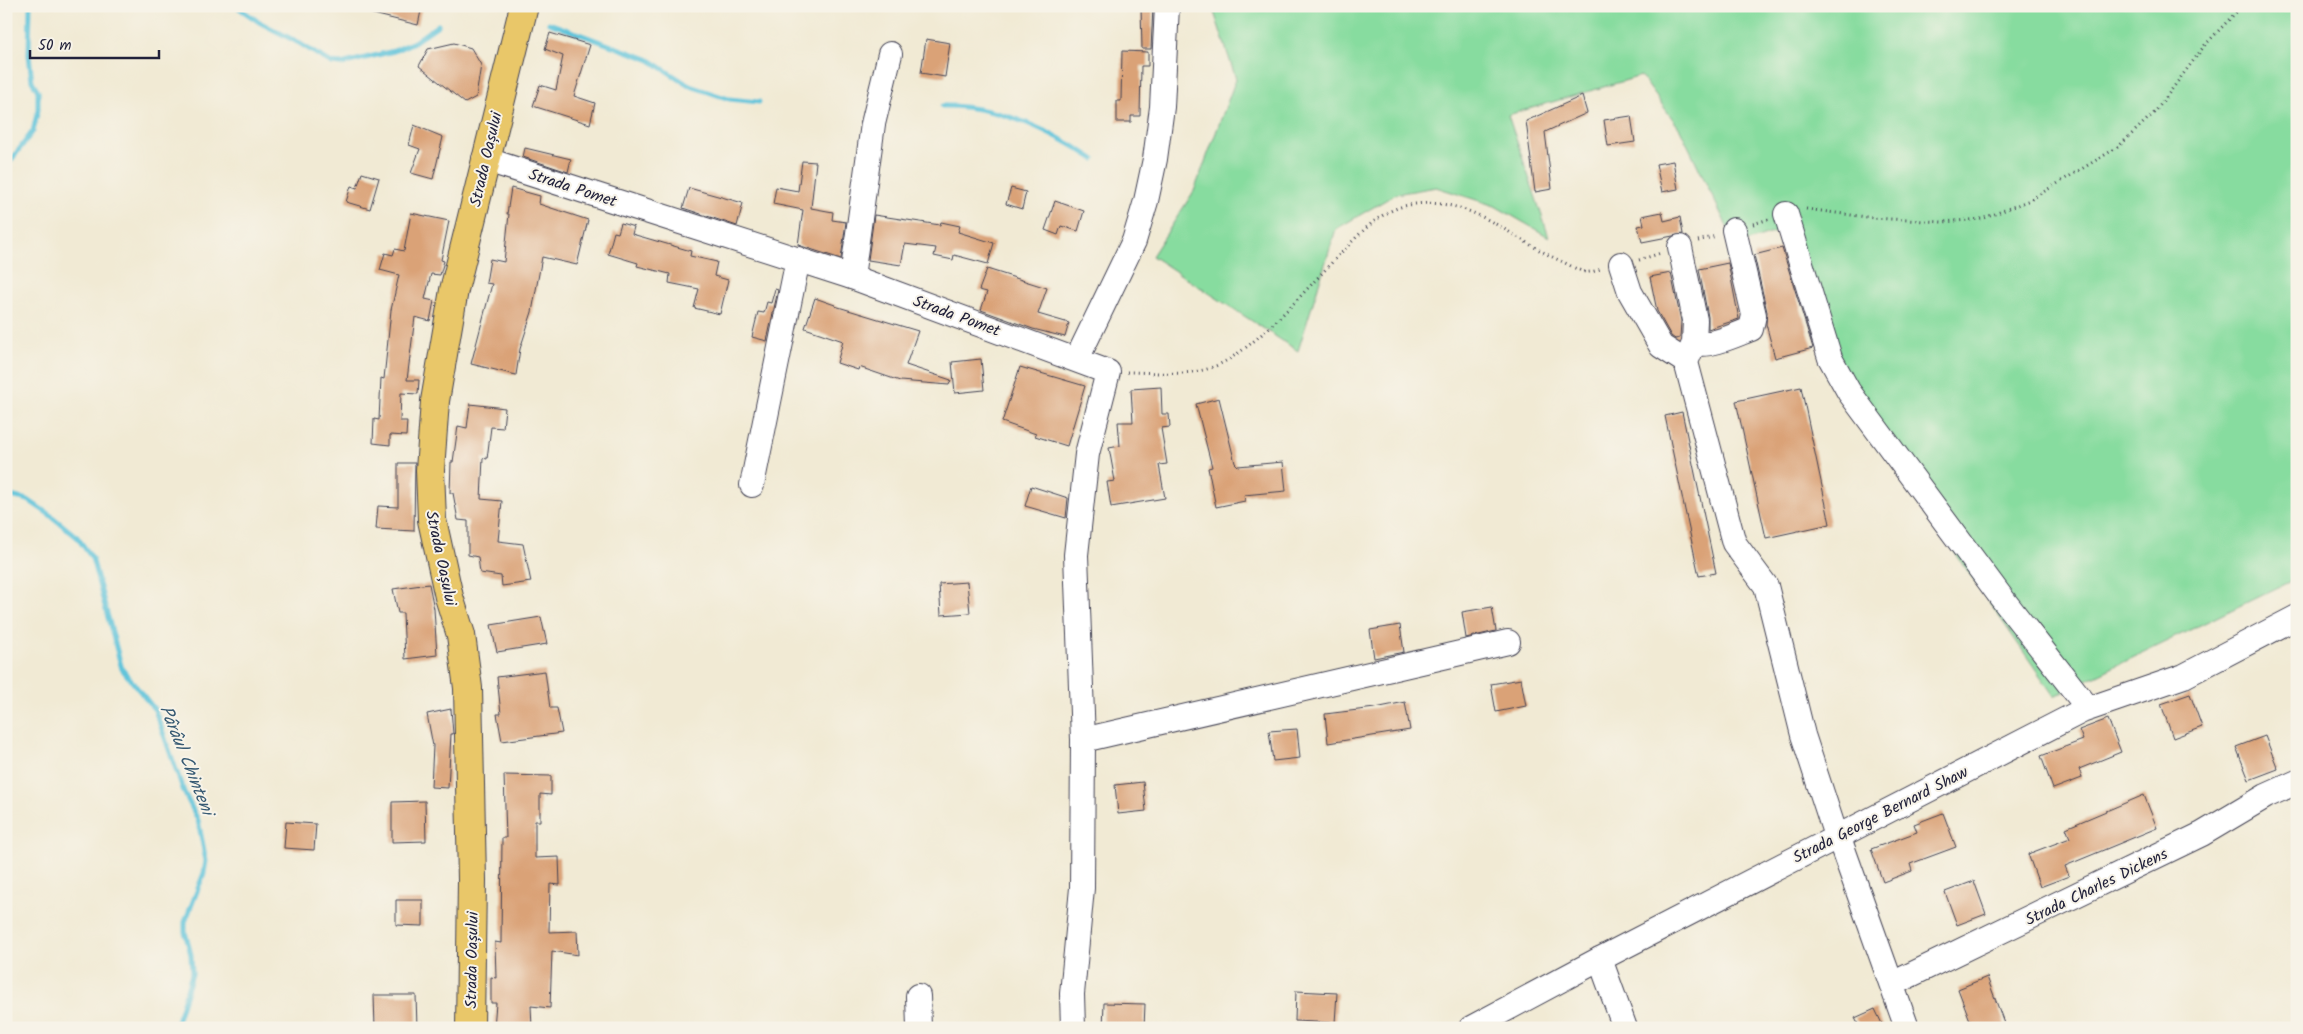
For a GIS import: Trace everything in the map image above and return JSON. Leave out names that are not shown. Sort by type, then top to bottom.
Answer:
[{"type":"main road","name":"Strada Oașului","points":[[470,1028],[472,880],[468,688],[460,635],[449,597],[432,520],[430,470],[435,401],[454,290],[484,159],[524,6]]},
{"type":"street","points":[[1077,359],[1134,242],[1146,201],[1155,159],[1162,107],[1167,6]]},
{"type":"street","points":[[852,277],[873,124],[890,54]]},
{"type":"street","name":"Strada Pomet","points":[[484,159],[852,277],[1108,372]]},
{"type":"street","points":[[1786,214],[1830,358],[1849,392],[2001,597],[2088,708]]},
{"type":"street","points":[[1690,352],[1700,344],[1728,338],[1751,329],[1754,315],[1734,230]]},
{"type":"street","points":[[1680,247],[1695,320],[1690,352],[1734,543],[1766,586],[1803,735],[1837,836],[1907,1028]]},
{"type":"street","points":[[752,485],[798,259]]},
{"type":"street","points":[[1621,264],[1630,292],[1661,346],[1690,352]]},
{"type":"street","points":[[1073,1028],[1072,994],[1082,888],[1083,740],[1076,555],[1087,454],[1108,372]]},
{"type":"street","name":"Strada George Bernard Shaw","points":[[1471,1028],[1837,836],[2088,708],[2184,676],[2297,617]]},
{"type":"street","points":[[1083,740],[1508,642]]},
{"type":"street","name":"Strada Charles Dickens","points":[[1892,984],[2202,834],[2266,796],[2297,782]]},
{"type":"street","points":[[1600,959],[1625,1028]]},
{"type":"street","points":[[918,996],[919,1028]]},
{"type":"path","points":[[1108,372],[1189,372],[1213,367],[1252,344],[1359,235],[1387,213],[1408,205],[1436,202],[1457,205],[1508,229],[1543,253],[1586,272],[1680,247],[1802,209],[1874,218],[1942,222],[1982,219],[2030,200],[2118,147],[2155,112],[2205,45],[2242,6]]},
{"type":"green space","points":[[1212,6],[2297,6],[2297,578],[2054,696],[1829,370],[1788,228],[1736,245],[1680,129],[1641,76],[1508,115],[1549,237],[1495,206],[1436,187],[1396,194],[1336,229],[1298,351],[1152,256],[1194,191],[1236,79]]},
{"type":"building","points":[[361,6],[422,6],[418,25],[361,11]]},
{"type":"building","points":[[1141,6],[1153,6],[1151,49],[1142,49]]},
{"type":"building","points":[[550,33],[590,45],[574,96],[595,103],[590,124],[533,106],[540,85],[556,90],[563,56],[545,49]]},
{"type":"building","points":[[926,39],[950,43],[945,77],[921,73]]},
{"type":"building","points":[[454,43],[471,48],[481,65],[476,97],[465,103],[419,66],[428,49]]},
{"type":"building","points":[[1122,51],[1148,52],[1148,66],[1141,66],[1140,116],[1131,116],[1131,122],[1117,122],[1117,101],[1121,101]]},
{"type":"building","points":[[1582,96],[1587,113],[1545,132],[1552,189],[1535,192],[1526,121]]},
{"type":"building","points":[[1631,116],[1635,142],[1608,146],[1604,120]]},
{"type":"building","points":[[414,125],[443,137],[433,179],[411,173],[420,149],[409,145]]},
{"type":"building","points":[[525,148],[571,159],[568,172],[523,157]]},
{"type":"building","points":[[802,161],[816,162],[811,208],[833,212],[832,220],[846,222],[841,259],[798,245],[803,210],[773,204],[776,187],[798,191]]},
{"type":"building","points":[[1673,161],[1678,189],[1662,192],[1656,164]]},
{"type":"building","points":[[362,173],[379,178],[370,209],[346,202],[351,186],[357,188]]},
{"type":"building","points":[[511,188],[540,196],[539,204],[588,220],[577,265],[542,257],[532,312],[520,349],[516,375],[471,364],[492,284],[486,283],[490,259],[504,262],[509,214],[507,214]]},
{"type":"building","points":[[689,188],[743,203],[737,226],[683,208]]},
{"type":"building","points":[[1011,188],[1026,192],[1022,209],[1006,204]]},
{"type":"building","points":[[1055,201],[1084,211],[1078,231],[1061,226],[1058,235],[1045,230]]},
{"type":"building","points":[[1662,212],[1664,221],[1680,217],[1683,234],[1642,242],[1638,226],[1644,225],[1642,216]]},
{"type":"building","points":[[411,213],[449,221],[441,260],[444,261],[440,275],[431,274],[425,299],[434,301],[430,321],[415,317],[407,380],[419,380],[418,394],[401,393],[400,421],[407,421],[406,436],[390,435],[390,445],[373,443],[374,419],[379,420],[381,378],[384,379],[391,310],[399,275],[380,270],[385,253],[393,255],[395,249],[404,251]]},
{"type":"building","points":[[874,215],[940,225],[941,222],[960,226],[958,232],[994,243],[988,264],[954,255],[953,260],[934,256],[936,248],[905,244],[901,265],[868,260]]},
{"type":"building","points":[[621,223],[634,227],[632,234],[691,251],[690,256],[717,262],[714,276],[728,280],[720,314],[694,308],[699,289],[669,283],[670,274],[637,266],[638,263],[608,254],[614,232],[618,233]]},
{"type":"building","points":[[1782,248],[1813,348],[1775,358],[1766,324],[1767,312],[1754,255]]},
{"type":"building","points":[[1728,263],[1739,319],[1708,329],[1708,317],[1699,269]]},
{"type":"building","points":[[987,269],[1047,288],[1038,314],[1069,323],[1065,337],[1033,329],[981,310],[987,292],[979,290]]},
{"type":"building","points":[[1671,273],[1681,321],[1680,338],[1675,339],[1671,336],[1657,311],[1650,277]]},
{"type":"building","points":[[775,289],[778,290],[767,341],[752,337],[758,312],[764,313],[767,302],[771,303]]},
{"type":"building","points":[[815,298],[835,306],[918,331],[906,365],[951,380],[949,385],[900,381],[859,367],[858,370],[837,363],[843,341],[805,328]]},
{"type":"building","points":[[981,359],[984,390],[955,393],[952,362]]},
{"type":"building","points":[[1020,367],[1085,386],[1067,446],[1035,436],[1036,434],[1002,422]]},
{"type":"building","points":[[1161,387],[1162,414],[1169,414],[1170,427],[1161,428],[1167,464],[1159,465],[1165,498],[1111,507],[1107,482],[1115,481],[1109,448],[1120,446],[1118,422],[1133,422],[1131,389]]},
{"type":"building","points":[[1801,387],[1830,524],[1766,538],[1736,401]]},
{"type":"building","points":[[1219,398],[1235,463],[1238,466],[1283,462],[1286,491],[1244,495],[1245,501],[1216,507],[1208,468],[1212,467],[1196,404]]},
{"type":"building","points":[[470,404],[505,408],[503,428],[491,427],[487,459],[483,458],[481,499],[502,501],[498,541],[523,544],[531,582],[502,586],[501,576],[480,573],[478,557],[468,555],[468,521],[458,520],[453,493],[450,493],[451,462],[453,462],[458,426],[467,428]]},
{"type":"building","points":[[1682,412],[1716,573],[1699,576],[1665,416]]},
{"type":"building","points":[[398,463],[415,463],[414,531],[376,529],[378,506],[398,507]]},
{"type":"building","points":[[1031,486],[1068,498],[1066,518],[1025,506]]},
{"type":"building","points":[[967,582],[970,613],[941,615],[939,584]]},
{"type":"building","points":[[429,584],[434,609],[437,655],[405,659],[403,613],[398,613],[393,589]]},
{"type":"building","points":[[1492,607],[1496,631],[1466,638],[1462,612]]},
{"type":"building","points":[[541,617],[547,644],[497,652],[491,625]]},
{"type":"building","points":[[1400,625],[1404,652],[1374,658],[1370,630]]},
{"type":"building","points":[[545,671],[550,708],[557,708],[562,733],[502,741],[497,714],[501,714],[497,677]]},
{"type":"building","points":[[1521,679],[1526,706],[1496,712],[1491,684]]},
{"type":"building","points":[[2190,694],[2202,727],[2173,738],[2161,704]]},
{"type":"building","points":[[1405,702],[1410,730],[1328,743],[1325,714]]},
{"type":"building","points":[[451,709],[453,734],[451,734],[448,788],[431,787],[433,746],[427,714]]},
{"type":"building","points":[[2108,719],[2121,752],[2079,769],[2082,778],[2053,789],[2041,756],[2083,740],[2079,730]]},
{"type":"building","points":[[1297,729],[1300,758],[1273,761],[1269,731]]},
{"type":"building","points":[[2265,736],[2278,769],[2249,780],[2236,747]]},
{"type":"building","points":[[504,775],[551,776],[551,795],[540,794],[540,821],[535,821],[535,858],[559,857],[560,885],[550,884],[549,932],[577,931],[578,955],[552,951],[550,1008],[531,1006],[532,1028],[494,1028],[496,1003],[491,1003],[491,977],[496,978],[495,942],[501,943],[502,838],[506,838]]},
{"type":"building","points":[[1143,782],[1146,811],[1118,814],[1115,785]]},
{"type":"building","points":[[2144,795],[2157,828],[2065,866],[2069,876],[2040,887],[2028,854],[2070,838],[2066,828]]},
{"type":"building","points":[[425,801],[426,841],[392,842],[392,802]]},
{"type":"building","points":[[1943,813],[1956,847],[1910,864],[1912,871],[1883,882],[1871,849],[1917,832],[1914,824]]},
{"type":"building","points":[[286,822],[316,824],[314,850],[284,848]]},
{"type":"building","points":[[1974,881],[1986,914],[1957,925],[1945,892]]},
{"type":"building","points":[[396,900],[423,900],[423,926],[396,925]]},
{"type":"building","points":[[1987,977],[2006,1028],[1973,1028],[1958,989]]},
{"type":"building","points":[[1296,991],[1337,993],[1335,1023],[1295,1021]]},
{"type":"building","points":[[374,995],[416,995],[417,1028],[375,1028]]},
{"type":"building","points":[[1104,1003],[1145,1004],[1144,1028],[1103,1028]]},
{"type":"building","points":[[1875,1009],[1884,1028],[1860,1028],[1855,1018]]},
{"type":"waterway","name":"Pârâul Chinteni","points":[[6,167],[33,131],[38,110],[38,91],[32,81],[29,55],[30,6]]},
{"type":"waterway","points":[[236,6],[259,22],[332,63],[341,64],[394,51],[414,42],[438,25]]},
{"type":"waterway","points":[[549,23],[648,59],[690,86],[729,99],[759,102]]},
{"type":"waterway","points":[[942,106],[982,110],[1022,121],[1059,138],[1094,159]]},
{"type":"waterway","name":"Pârâul Chinteni","points":[[6,495],[28,500],[50,515],[77,537],[92,558],[122,669],[155,710],[184,792],[198,820],[206,861],[204,873],[185,922],[185,932],[191,955],[192,974],[175,1028]]}]
